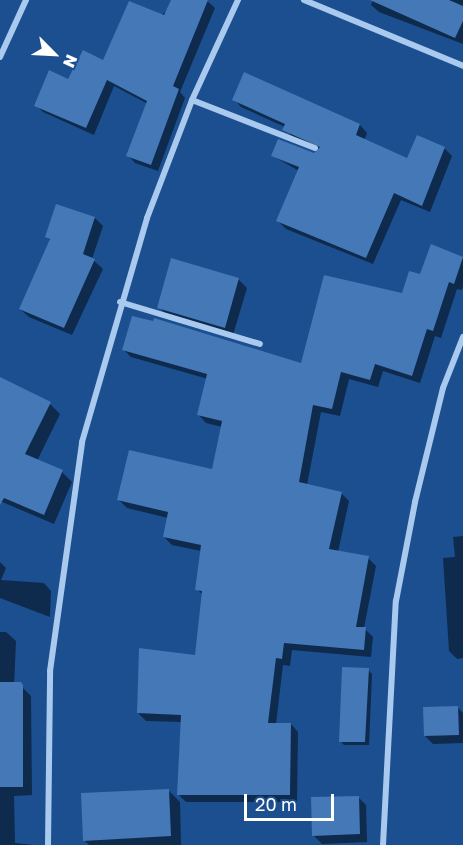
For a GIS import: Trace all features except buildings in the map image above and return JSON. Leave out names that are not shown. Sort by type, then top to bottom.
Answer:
[{"type":"street","points":[[0,57],[26,0]]},
{"type":"street","points":[[48,845],[50,671],[63,556],[82,442],[120,302],[192,100],[238,0]]},
{"type":"street","points":[[303,0],[463,66]]},
{"type":"street","points":[[192,100],[315,148]]},
{"type":"street","points":[[120,302],[260,344]]},
{"type":"street","points":[[383,845],[396,601],[414,502],[443,388],[463,337]]}]
